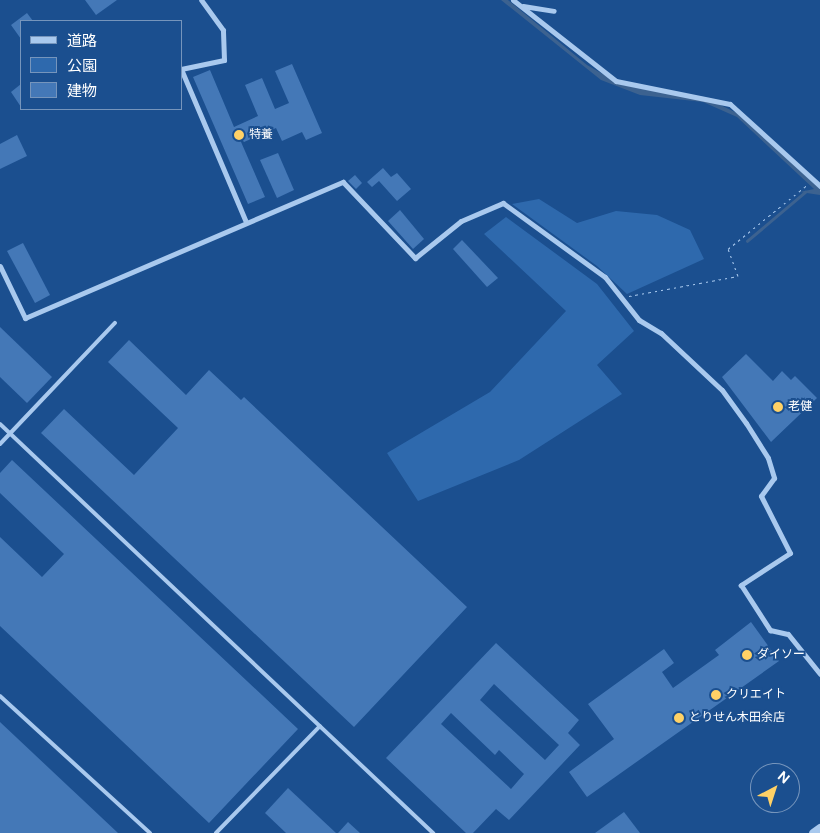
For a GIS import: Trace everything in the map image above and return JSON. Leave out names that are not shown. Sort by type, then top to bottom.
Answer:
[{"type":"street","points":[[182,69],[224,60],[223,30],[201,0]]},
{"type":"street","points":[[515,2],[554,11]]},
{"type":"street","points":[[515,2],[616,81],[730,104],[820,186]]},
{"type":"street","points":[[182,71],[246,222]]},
{"type":"street","points":[[0,266],[25,318],[343,182],[415,258],[461,221],[503,203],[596,269],[624,298],[639,320],[661,333],[722,390],[768,458],[774,478],[761,496],[790,553],[741,585],[770,630],[788,634],[820,674]]},
{"type":"street","points":[[813,833],[820,828]]},
{"type":"lane","points":[[0,444],[115,323]]},
{"type":"lane","points":[[0,424],[433,833]]},
{"type":"lane","points":[[0,696],[150,833]]},
{"type":"lane","points":[[216,833],[320,726]]},
{"type":"path","points":[[624,298],[738,276],[728,249],[814,180]]},
{"type":"green space","points":[[539,199],[577,223],[616,211],[657,215],[690,230],[704,259],[627,294],[597,266],[512,204]]},
{"type":"green space","points":[[506,217],[597,284],[634,331],[597,365],[622,394],[519,460],[418,501],[387,453],[490,392],[566,311],[484,234]]},
{"type":"shaded area","points":[[501,0],[508,0],[587,65],[622,85],[704,97],[739,114],[820,189],[820,195],[800,192],[814,189],[737,117],[703,102],[640,95],[601,80]]},
{"type":"building","points":[[85,0],[117,0],[96,15]]},
{"type":"building","points":[[27,13],[32,20],[20,20],[20,38],[11,25]]},
{"type":"building","name":"特養","points":[[292,64],[322,133],[306,140],[302,132],[282,141],[276,128],[244,142],[238,135],[265,197],[248,204],[193,77],[210,70],[234,127],[258,116],[245,85],[262,78],[275,109],[289,103],[275,71]]},
{"type":"building","points":[[20,85],[20,106],[11,92]]},
{"type":"building","points":[[17,135],[27,156],[0,169],[0,144]]},
{"type":"building","points":[[278,153],[294,190],[277,198],[260,160]]},
{"type":"building","points":[[383,168],[391,177],[397,173],[411,189],[397,201],[379,181],[372,187],[367,182]]},
{"type":"building","points":[[355,175],[362,183],[356,189],[348,181]]},
{"type":"building","points":[[400,210],[424,239],[413,249],[388,221]]},
{"type":"building","points":[[462,240],[498,278],[487,287],[453,249]]},
{"type":"building","points":[[23,243],[50,295],[35,303],[7,251]]},
{"type":"building","points":[[0,327],[52,377],[27,403],[0,377]]},
{"type":"building","points":[[129,340],[186,395],[209,370],[241,400],[244,397],[467,607],[354,727],[41,433],[64,409],[134,475],[178,428],[108,362]]},
{"type":"building","name":"老健","points":[[746,354],[773,381],[782,371],[791,380],[795,376],[817,398],[771,442],[722,377]]},
{"type":"building","points":[[12,460],[298,729],[209,823],[0,626],[0,537],[42,577],[64,554],[0,493],[0,473]]},
{"type":"building","points":[[751,622],[779,661],[587,797],[569,772],[614,739],[588,704],[664,649],[674,663],[662,672],[673,688],[719,655],[715,650]]},
{"type":"building","points":[[496,643],[579,720],[568,733],[580,745],[509,820],[496,809],[473,833],[466,833],[386,758]],"holes":[[[494,684],[559,745],[545,760],[480,700]],[[451,713],[495,755],[499,750],[524,774],[511,789],[441,724]]]},
{"type":"building","points":[[0,722],[118,833],[0,833]]},
{"type":"building","points":[[288,788],[336,833],[286,833],[265,813]]},
{"type":"building","points":[[624,812],[640,833],[595,833]]},
{"type":"building","points":[[348,822],[360,833],[338,833]]},
{"type":"waterway","points":[[747,241],[805,192]]},
{"type":"place","name":"特養","points":[[239,135]]},
{"type":"place","name":"老健","points":[[778,407]]},
{"type":"place","name":"ダイソー","points":[[747,655]]},
{"type":"place","name":"クリエイト","points":[[716,695]]},
{"type":"place","name":"とりせん木田余店","points":[[679,718]]}]
